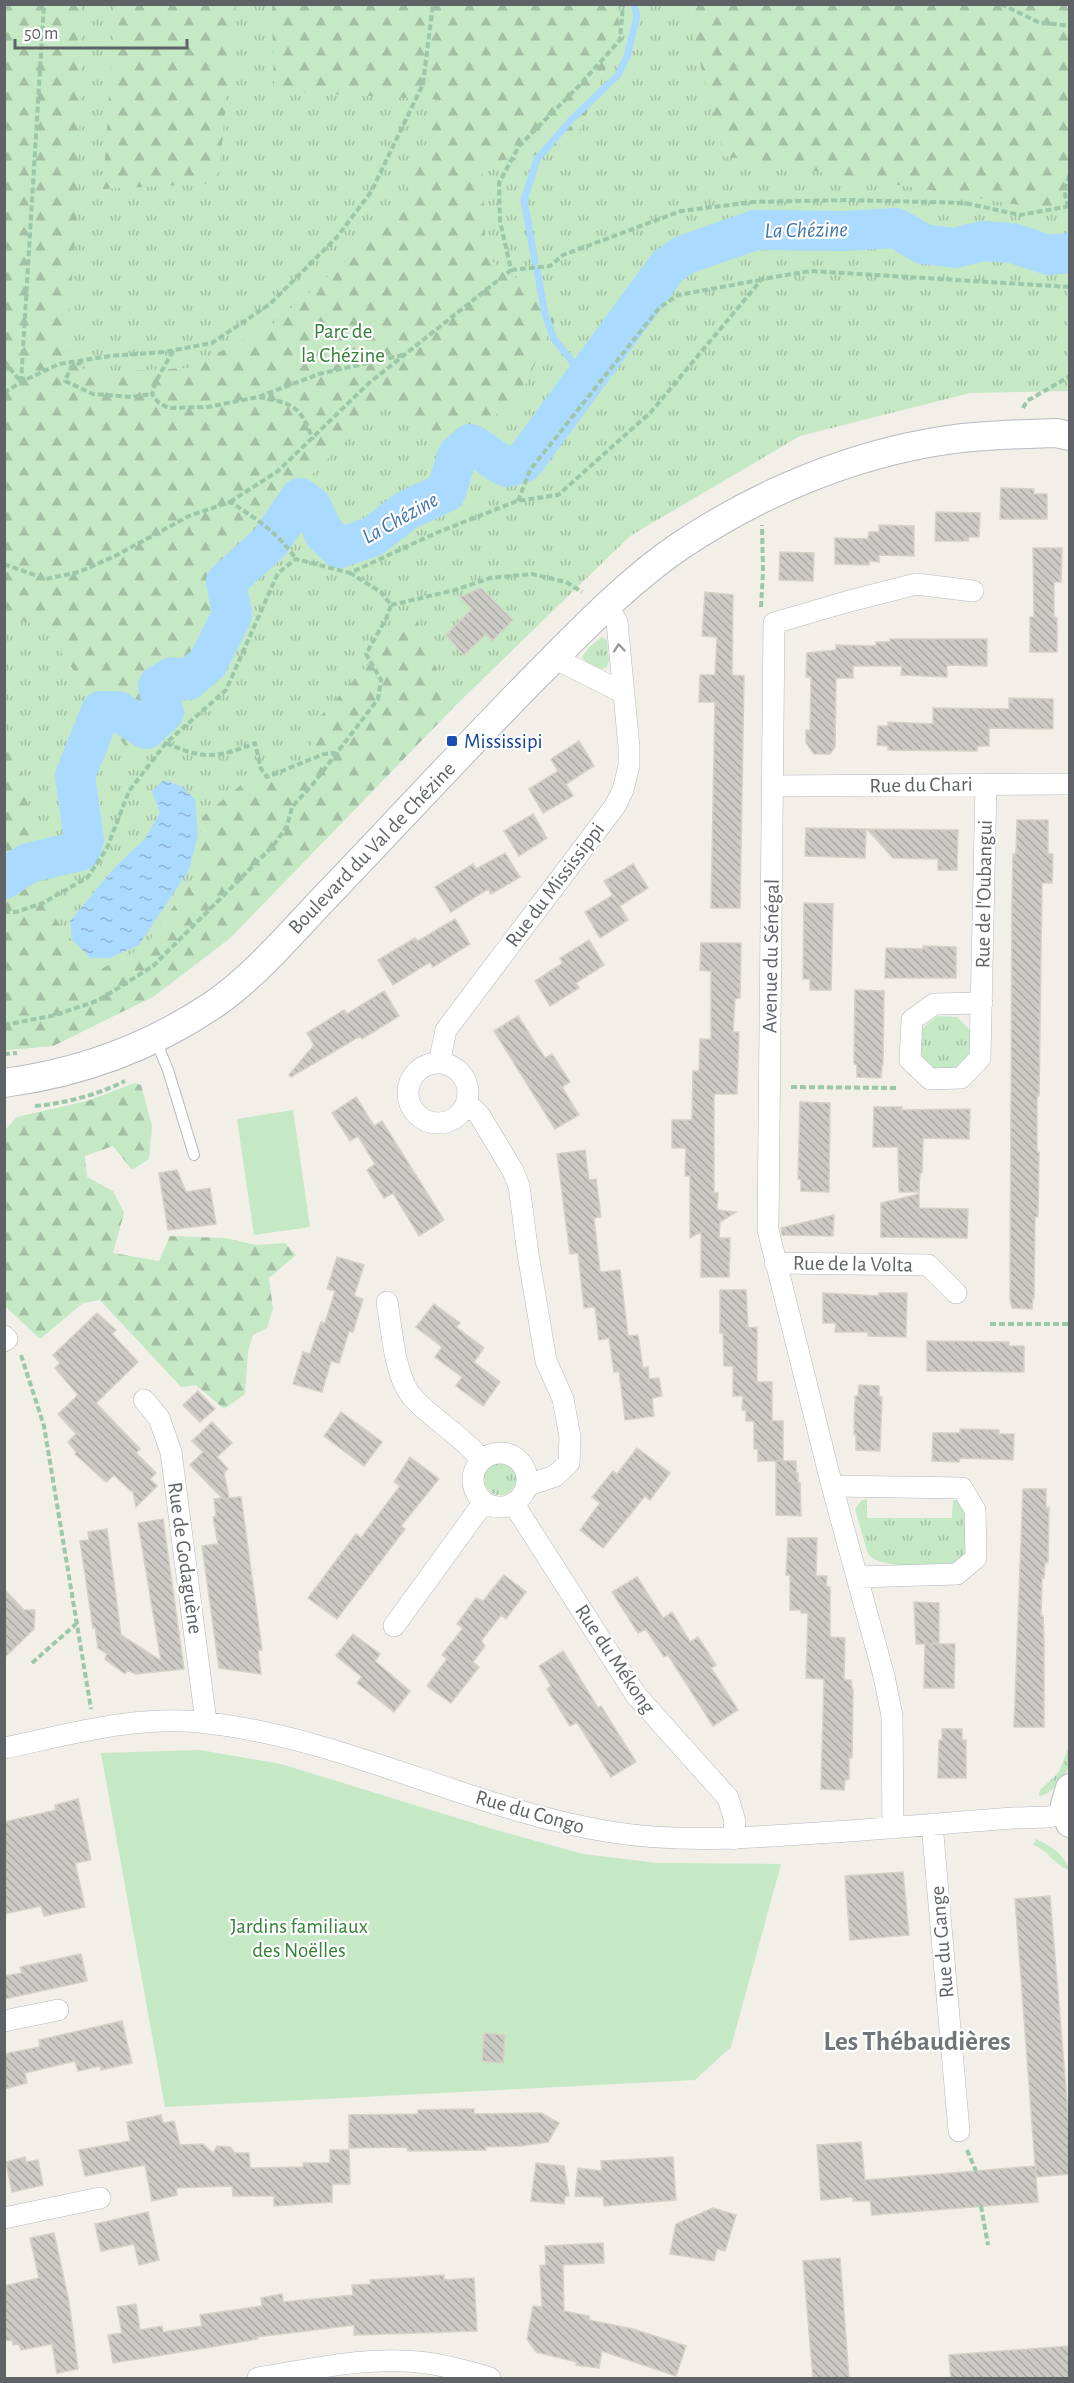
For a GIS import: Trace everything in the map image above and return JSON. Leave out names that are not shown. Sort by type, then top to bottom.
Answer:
[{"type":"street","name":"Boulevard du Val de Chézine","points":[[4,1083],[47,1077],[96,1064],[154,1039],[216,1002],[280,945],[554,658],[607,606],[638,578],[707,529],[768,496],[841,466],[879,455],[948,440],[1056,433],[1070,436]]},
{"type":"street","name":"Avenue du Sénégal","points":[[893,1828],[892,1716],[884,1676],[832,1486],[768,1230],[774,623],[916,584],[973,591]]},
{"type":"street","name":"Rue du Mississippi","points":[[439,1063],[446,1029],[615,806],[623,790],[629,766],[629,747],[616,622],[607,606]]},
{"type":"street","points":[[554,658],[622,692]]},
{"type":"street","name":"Rue de l'Oubangui","points":[[982,1003],[986,784]]},
{"type":"street","name":"Rue du Chari","points":[[772,786],[1070,784]]},
{"type":"street","points":[[439,1063],[458,1070],[466,1081],[469,1096],[467,1103],[459,1116],[437,1123],[419,1116],[411,1105],[408,1092],[415,1075],[422,1068],[439,1063]]},
{"type":"street","points":[[467,1103],[480,1116],[516,1179],[546,1361],[563,1398],[570,1437],[569,1463],[555,1476],[499,1507],[484,1502],[478,1496],[473,1482],[477,1466],[482,1460],[497,1454],[513,1457],[524,1470],[519,1495]]},
{"type":"street","name":"Rue de la Volta","points":[[775,1263],[928,1265],[956,1293]]},
{"type":"street","points":[[387,1302],[398,1362],[413,1398],[469,1444],[482,1460]]},
{"type":"street","name":"Rue de Godaguène","points":[[144,1400],[159,1418],[171,1452],[206,1722]]},
{"type":"street","points":[[832,1486],[962,1488],[975,1510],[976,1558],[957,1574],[858,1577]]},
{"type":"street","name":"Rue du Mékong","points":[[519,1495],[636,1695],[728,1798],[735,1821],[734,1839]]},
{"type":"street","points":[[394,1626],[484,1502]]},
{"type":"street","name":"Rue du Congo","points":[[4,1748],[127,1724],[206,1722],[251,1730],[330,1750],[547,1820],[636,1836],[734,1839],[1048,1817],[1068,1808]]},
{"type":"street","name":"Rue du Gange","points":[[932,1824],[959,2131]]},
{"type":"street","points":[[4,2021],[58,2010]]},
{"type":"street","points":[[4,2218],[100,2198]]},
{"type":"street","points":[[258,2379],[358,2362],[389,2361],[439,2365],[490,2379]]},
{"type":"lane","points":[[154,1039],[168,1070],[195,1155]]},
{"type":"path","points":[[21,382],[44,4]]},
{"type":"path","points":[[4,393],[21,382],[59,364],[173,351],[212,343],[270,304],[337,237],[371,192],[423,84],[433,4]]},
{"type":"path","points":[[511,270],[500,221],[499,183],[519,146],[576,89],[620,40],[623,4]]},
{"type":"path","points":[[1001,4],[1038,22],[1070,26]]},
{"type":"path","points":[[4,564],[46,579],[79,572],[115,556],[189,516],[230,502],[278,471],[313,440],[369,383],[511,270],[550,266],[564,255],[681,212],[753,202],[848,200],[965,203],[1020,215],[1069,206],[1064,190],[1070,174]]},
{"type":"path","points":[[517,501],[530,470],[658,308],[678,295],[811,271],[1070,286]]},
{"type":"path","points":[[350,573],[436,533],[517,501],[558,495],[651,412],[762,279]]},
{"type":"path","points":[[152,394],[156,381],[173,351]]},
{"type":"path","points":[[152,394],[158,402],[168,408],[208,407],[258,397],[319,374],[403,355]]},
{"type":"path","points":[[88,359],[71,367],[65,381],[93,394],[131,397],[152,394]]},
{"type":"path","points":[[4,361],[21,382]]},
{"type":"path","points":[[1023,408],[1027,400],[1070,376]]},
{"type":"path","points":[[258,397],[289,403],[305,417],[313,440]]},
{"type":"path","points":[[230,502],[259,520],[286,543],[296,559],[350,573],[381,592],[391,605]]},
{"type":"path","points":[[753,529],[762,525],[764,530],[761,614]]},
{"type":"path","points":[[4,912],[16,912],[42,903],[88,877],[107,848],[129,791],[166,743],[226,690],[278,573],[296,559]]},
{"type":"path","points":[[391,605],[455,590],[490,578],[532,574],[566,582],[582,592]]},
{"type":"path","points":[[4,1024],[56,1015],[99,1000],[153,966],[273,846],[286,826],[292,807],[378,699],[381,680],[366,654],[386,619],[391,605]]},
{"type":"path","points":[[166,743],[192,753],[210,756],[232,753],[255,743],[261,769],[267,777],[324,754],[336,753]]},
{"type":"path","points":[[784,1087],[898,1088]]},
{"type":"path","points":[[990,1324],[1070,1324]]},
{"type":"path","points":[[5,1338],[23,1358],[42,1418],[91,1711]]},
{"type":"path","points":[[32,1664],[77,1624]]},
{"type":"path","points":[[981,2206],[988,2245]]},
{"type":"green space","points":[[5,4],[82,5],[78,201],[66,352],[87,373],[188,368],[272,325],[394,219],[444,100],[274,91],[272,5],[616,5],[621,33],[571,150],[482,163],[486,257],[560,309],[519,399],[439,453],[388,400],[293,493],[207,644],[129,752],[42,624],[5,619]]},
{"type":"green space","name":"Parc de la Chézine","points":[[5,5],[1069,5],[1069,391],[970,393],[800,436],[630,536],[453,708],[230,938],[154,996],[53,1046],[5,1050]]},
{"type":"green space","points":[[115,5],[236,5],[218,183],[103,189]]},
{"type":"green space","points":[[685,5],[1069,5],[1069,211],[1067,213],[724,156]]},
{"type":"green space","points":[[414,615],[453,708],[230,938],[154,996],[53,1046],[5,1050],[5,731],[13,738],[52,914],[95,972],[146,946],[198,871],[202,817],[252,776],[307,777],[314,723]]},
{"type":"green space","points":[[602,637],[607,641],[609,660],[607,667],[602,669],[586,662],[582,657],[589,647]]},
{"type":"green space","points":[[937,1016],[957,1017],[973,1033],[971,1057],[956,1071],[935,1070],[921,1055],[922,1029]]},
{"type":"green space","points":[[135,1083],[141,1085],[152,1126],[149,1159],[132,1170],[113,1146],[85,1156],[87,1177],[113,1191],[124,1213],[113,1253],[159,1261],[170,1236],[225,1238],[256,1245],[285,1243],[296,1255],[269,1278],[273,1309],[267,1328],[253,1335],[248,1351],[245,1394],[224,1409],[196,1385],[181,1387],[100,1300],[83,1303],[40,1339],[5,1306],[5,1130],[17,1117],[87,1101]]},
{"type":"green space","points":[[293,1110],[310,1227],[254,1235],[237,1119]]},
{"type":"green space","points":[[500,1463],[511,1468],[516,1479],[511,1490],[500,1495],[489,1490],[484,1479],[489,1468]]},
{"type":"green space","points":[[867,1499],[867,1518],[952,1518],[953,1500],[956,1500],[965,1510],[965,1556],[956,1565],[896,1565],[875,1559],[868,1554],[855,1509],[862,1500]]},
{"type":"green space","points":[[1069,1746],[1070,1764],[1064,1776],[1048,1793],[1039,1796],[1040,1790],[1059,1772]]},
{"type":"green space","name":"Jardins familiaux des Noëlles","points":[[200,1750],[281,1764],[496,1830],[583,1854],[658,1863],[781,1864],[731,2047],[695,2080],[165,2107],[101,1753]]},
{"type":"green space","points":[[1036,1839],[1061,1855],[1069,1870],[1033,1845]]},
{"type":"water","points":[[164,780],[181,786],[195,799],[198,835],[189,870],[139,945],[110,958],[90,958],[72,939],[70,921],[115,867],[145,839],[160,813],[152,791]]},
{"type":"building","points":[[1001,488],[1034,489],[1034,494],[1047,494],[1047,519],[1000,519]]},
{"type":"building","points":[[936,512],[980,513],[979,537],[969,537],[968,541],[935,541]]},
{"type":"building","points":[[879,525],[914,526],[914,556],[879,555],[879,562],[869,561],[869,565],[835,564],[835,538],[868,539],[869,532],[879,532]]},
{"type":"building","points":[[1033,548],[1062,548],[1061,582],[1054,582],[1057,652],[1030,652],[1030,617],[1034,617]]},
{"type":"building","points":[[780,552],[814,553],[813,581],[779,580]]},
{"type":"building","points":[[481,588],[513,620],[492,641],[486,634],[464,655],[446,635],[472,609],[460,597]]},
{"type":"building","points":[[705,592],[733,595],[732,675],[744,676],[740,908],[711,908],[715,702],[699,702],[700,675],[715,675],[717,637],[702,636]]},
{"type":"building","points":[[890,639],[987,639],[987,666],[947,665],[947,677],[901,675],[902,666],[853,666],[853,678],[836,678],[835,747],[830,754],[814,754],[806,743],[806,730],[810,730],[811,677],[806,677],[807,653],[836,650],[836,645],[876,646],[876,642],[890,642]]},
{"type":"building","points":[[1009,698],[1053,699],[1053,729],[989,728],[989,746],[978,746],[977,751],[888,750],[888,746],[877,745],[878,726],[888,726],[888,722],[933,724],[933,708],[1009,709]]},
{"type":"building","points":[[579,741],[594,766],[566,784],[573,796],[543,813],[529,789],[558,771],[551,759]]},
{"type":"building","points":[[533,814],[547,838],[519,856],[504,831]]},
{"type":"building","points":[[1017,820],[1048,820],[1048,854],[1053,854],[1052,883],[1042,883],[1039,1096],[1037,1096],[1038,1217],[1035,1217],[1032,1309],[1012,1308],[1010,1298],[1012,901],[1013,854],[1016,854]]},
{"type":"building","points":[[806,828],[866,829],[865,858],[805,856]]},
{"type":"building","points":[[867,829],[958,830],[957,870],[938,870],[938,859],[893,858]]},
{"type":"building","points":[[505,853],[520,877],[491,894],[488,889],[451,912],[435,887],[473,864],[476,869]]},
{"type":"building","points":[[633,864],[648,888],[620,906],[604,881]]},
{"type":"building","points":[[613,895],[628,920],[600,938],[585,912]]},
{"type":"building","points":[[804,903],[833,904],[831,990],[810,990],[810,979],[803,979]]},
{"type":"building","points":[[455,919],[470,944],[433,967],[430,962],[393,985],[378,960],[415,938],[418,941]]},
{"type":"building","points":[[589,940],[604,965],[576,983],[579,988],[550,1006],[535,981],[563,963],[560,958]]},
{"type":"building","points":[[701,943],[741,943],[740,998],[735,999],[733,1032],[739,1032],[737,1094],[714,1094],[714,1193],[718,1193],[717,1210],[736,1212],[720,1222],[719,1238],[730,1238],[729,1277],[701,1277],[701,1232],[690,1238],[690,1176],[685,1176],[686,1148],[672,1148],[672,1120],[692,1120],[693,1071],[699,1071],[700,1039],[711,1039],[711,971],[700,970]]},
{"type":"building","points":[[923,946],[956,947],[956,978],[885,978],[886,948],[923,949]]},
{"type":"building","points":[[855,990],[884,991],[881,1078],[857,1077],[857,1065],[854,1064]]},
{"type":"building","points":[[384,991],[399,1016],[362,1039],[360,1036],[291,1077],[289,1075],[314,1045],[307,1033],[344,1010],[347,1014]]},
{"type":"building","points":[[518,1016],[545,1058],[552,1054],[570,1082],[562,1087],[579,1115],[555,1129],[494,1031]]},
{"type":"building","points":[[356,1097],[374,1126],[382,1121],[444,1220],[419,1236],[393,1193],[384,1198],[367,1170],[375,1164],[358,1136],[350,1141],[332,1113]]},
{"type":"building","points":[[800,1102],[830,1103],[829,1192],[801,1191],[801,1179],[798,1179]]},
{"type":"building","points":[[874,1107],[902,1107],[901,1110],[970,1109],[969,1139],[923,1138],[919,1192],[899,1192],[898,1147],[873,1147]]},
{"type":"building","points":[[585,1150],[589,1180],[596,1179],[601,1217],[594,1218],[600,1272],[620,1270],[628,1336],[638,1335],[643,1368],[648,1367],[649,1379],[659,1378],[662,1396],[652,1398],[654,1416],[625,1420],[619,1371],[614,1372],[609,1338],[599,1340],[595,1307],[584,1308],[578,1253],[570,1254],[557,1154]]},
{"type":"building","points":[[177,1170],[186,1192],[210,1188],[216,1224],[168,1230],[159,1173]]},
{"type":"building","points":[[919,1194],[919,1208],[968,1209],[967,1238],[881,1237],[881,1203]]},
{"type":"building","points":[[834,1215],[833,1236],[782,1235],[781,1228]]},
{"type":"building","points":[[337,1257],[364,1265],[354,1296],[363,1299],[353,1332],[349,1331],[339,1363],[331,1361],[322,1392],[293,1384],[303,1352],[310,1354],[321,1322],[325,1323],[335,1291],[327,1289]]},
{"type":"building","points":[[720,1290],[746,1290],[748,1328],[757,1327],[757,1382],[772,1382],[772,1421],[783,1421],[783,1461],[796,1461],[796,1473],[798,1473],[798,1483],[800,1483],[801,1516],[776,1515],[776,1461],[758,1461],[758,1449],[754,1449],[754,1421],[746,1421],[746,1410],[742,1410],[743,1396],[733,1396],[733,1366],[724,1366],[723,1333],[720,1333]]},
{"type":"building","points":[[823,1293],[879,1296],[879,1293],[907,1293],[906,1337],[868,1336],[868,1332],[835,1332],[836,1323],[823,1323]]},
{"type":"building","points":[[434,1304],[460,1323],[456,1327],[484,1348],[474,1362],[500,1382],[483,1406],[456,1386],[462,1377],[435,1357],[442,1347],[416,1327]]},
{"type":"building","points":[[97,1313],[116,1330],[112,1334],[138,1362],[96,1403],[140,1449],[136,1453],[156,1473],[150,1479],[157,1486],[136,1507],[133,1491],[114,1475],[106,1482],[75,1454],[76,1452],[68,1442],[76,1434],[58,1414],[78,1395],[55,1368],[60,1363],[53,1355]]},
{"type":"building","points":[[927,1341],[1009,1342],[1009,1346],[1024,1346],[1024,1372],[927,1371]]},
{"type":"building","points":[[859,1385],[879,1386],[879,1396],[882,1397],[880,1451],[856,1450],[855,1396],[858,1396]]},
{"type":"building","points":[[198,1391],[215,1409],[200,1422],[183,1405]]},
{"type":"building","points":[[341,1412],[382,1442],[364,1466],[324,1436]]},
{"type":"building","points":[[212,1422],[232,1443],[217,1457],[228,1469],[224,1473],[229,1498],[241,1497],[262,1650],[258,1650],[261,1674],[219,1668],[202,1546],[218,1544],[213,1517],[216,1516],[214,1499],[222,1498],[190,1465],[203,1452],[192,1441]]},
{"type":"building","points":[[960,1429],[999,1430],[999,1434],[1014,1434],[1013,1460],[960,1458],[959,1462],[932,1461],[933,1433],[960,1433]]},
{"type":"building","points":[[637,1448],[670,1473],[650,1500],[645,1496],[603,1548],[580,1530],[600,1503],[592,1497],[613,1471],[617,1474]]},
{"type":"building","points":[[410,1457],[439,1479],[401,1526],[405,1529],[337,1619],[308,1598],[356,1534],[361,1538],[400,1486],[394,1482]]},
{"type":"building","points":[[1023,1489],[1046,1489],[1046,1508],[1049,1507],[1048,1563],[1045,1563],[1044,1578],[1042,1578],[1041,1616],[1043,1616],[1044,1642],[1044,1727],[1014,1727]]},
{"type":"building","points":[[163,1519],[184,1669],[135,1674],[128,1670],[125,1674],[105,1659],[107,1654],[98,1648],[80,1541],[89,1540],[88,1532],[107,1529],[121,1635],[161,1661],[138,1523]]},
{"type":"building","points":[[788,1538],[817,1538],[816,1576],[827,1576],[826,1586],[830,1587],[830,1637],[845,1638],[844,1680],[851,1680],[853,1689],[852,1758],[849,1758],[849,1779],[845,1780],[844,1790],[821,1789],[824,1679],[806,1678],[808,1613],[801,1613],[801,1610],[790,1610],[790,1575],[786,1575]]},
{"type":"building","points":[[504,1575],[526,1592],[506,1619],[501,1615],[481,1641],[485,1646],[473,1662],[479,1667],[451,1703],[427,1686],[447,1659],[442,1655],[463,1628],[457,1624],[476,1598],[483,1601]]},
{"type":"building","points":[[637,1577],[663,1618],[672,1612],[690,1642],[698,1637],[716,1665],[711,1668],[738,1710],[713,1726],[668,1655],[664,1657],[646,1629],[638,1633],[612,1592]]},
{"type":"building","points":[[4,1589],[24,1610],[35,1610],[34,1629],[4,1658]]},
{"type":"building","points":[[914,1602],[939,1603],[939,1644],[955,1644],[954,1688],[924,1688],[925,1644],[916,1644]]},
{"type":"building","points":[[353,1634],[380,1654],[375,1661],[410,1691],[394,1712],[357,1683],[362,1677],[336,1656]]},
{"type":"building","points":[[563,1651],[598,1708],[601,1706],[636,1762],[611,1777],[577,1722],[570,1726],[547,1689],[551,1686],[539,1666]]},
{"type":"building","points":[[942,1729],[962,1729],[962,1740],[966,1740],[966,1778],[938,1778],[939,1740],[942,1740]]},
{"type":"building","points":[[78,1799],[91,1860],[75,1863],[85,1907],[44,1916],[41,1906],[4,1914],[4,1822],[56,1810],[55,1805]]},
{"type":"building","points":[[903,1872],[909,1935],[850,1940],[845,1876]]},
{"type":"building","points":[[1050,1896],[1070,2138],[1070,2174],[1036,2177],[1015,1899]]},
{"type":"building","points":[[81,1954],[87,1981],[4,1999],[4,1976],[22,1973],[20,1967]]},
{"type":"building","points":[[122,2021],[132,2063],[101,2070],[100,2066],[78,2071],[75,2061],[25,2073],[27,2083],[4,2089],[4,2054],[40,2047],[39,2040]]},
{"type":"building","points":[[484,2033],[505,2035],[503,2063],[482,2061]]},
{"type":"building","points":[[474,2109],[474,2114],[541,2113],[559,2123],[548,2142],[521,2146],[485,2147],[486,2150],[408,2151],[407,2147],[349,2148],[349,2115],[418,2114],[418,2110]]},
{"type":"building","points":[[161,2115],[163,2123],[174,2121],[180,2145],[203,2144],[213,2153],[217,2146],[230,2147],[235,2153],[249,2153],[250,2168],[303,2167],[303,2163],[330,2163],[330,2150],[349,2150],[350,2184],[332,2184],[332,2202],[274,2206],[274,2196],[233,2196],[232,2186],[176,2188],[177,2195],[152,2201],[145,2165],[85,2176],[79,2150],[130,2141],[127,2122]]},
{"type":"building","points":[[861,2142],[865,2180],[1035,2166],[1038,2202],[872,2215],[870,2201],[853,2201],[853,2197],[821,2200],[817,2145]]},
{"type":"building","points":[[25,2157],[26,2162],[38,2160],[43,2185],[12,2192],[6,2162]]},
{"type":"building","points":[[673,2157],[676,2200],[604,2206],[603,2197],[575,2196],[578,2168],[602,2171],[601,2161]]},
{"type":"building","points":[[536,2163],[564,2166],[569,2196],[565,2196],[564,2204],[531,2201]]},
{"type":"building","points":[[713,2208],[736,2215],[725,2251],[717,2249],[714,2261],[670,2254],[676,2224]]},
{"type":"building","points":[[148,2212],[159,2260],[139,2265],[134,2244],[101,2251],[95,2224]]},
{"type":"building","points":[[54,2233],[69,2302],[78,2369],[57,2373],[52,2344],[21,2350],[19,2344],[13,2345],[12,2340],[4,2341],[4,2286],[39,2278],[30,2238]]},
{"type":"building","points":[[603,2243],[604,2263],[563,2265],[564,2311],[589,2316],[589,2320],[633,2329],[686,2346],[676,2376],[602,2351],[599,2368],[576,2365],[577,2362],[536,2352],[527,2339],[533,2306],[542,2307],[540,2266],[546,2265],[545,2246]]},
{"type":"building","points":[[840,2258],[849,2379],[813,2379],[803,2261]]},
{"type":"building","points":[[444,2275],[444,2280],[474,2278],[477,2331],[354,2335],[354,2325],[257,2337],[258,2339],[113,2363],[108,2335],[122,2333],[117,2307],[136,2304],[140,2330],[162,2326],[163,2332],[202,2326],[200,2315],[262,2306],[261,2298],[282,2294],[283,2302],[353,2295],[352,2285],[371,2284],[370,2280]]},
{"type":"building","points":[[1070,2346],[1070,2379],[951,2379],[949,2355]]},
{"type":"waterway","points":[[535,262],[524,200],[537,159],[572,119],[618,75],[627,57],[637,16],[634,4]]},
{"type":"waterway","name":"La Chézine","points":[[4,879],[28,863],[80,851],[84,840],[75,776],[101,711],[118,711],[146,729],[164,712],[158,686],[173,677],[188,680],[208,663],[232,615],[226,582],[270,542],[300,498],[311,506],[324,533],[339,548],[372,537],[407,510],[446,492],[457,456],[470,444],[507,467],[524,462],[667,267],[684,255],[755,230],[843,231],[896,228],[923,244],[954,248],[983,241],[1012,243],[1049,255],[1070,253]]},
{"type":"waterway","points":[[537,270],[545,314],[554,339],[571,360],[583,381]]},
{"type":"place","name":"Mississipi","points":[[452,741]]},
{"type":"district","name":"Les Thébaudières","points":[[917,2041]]}]
